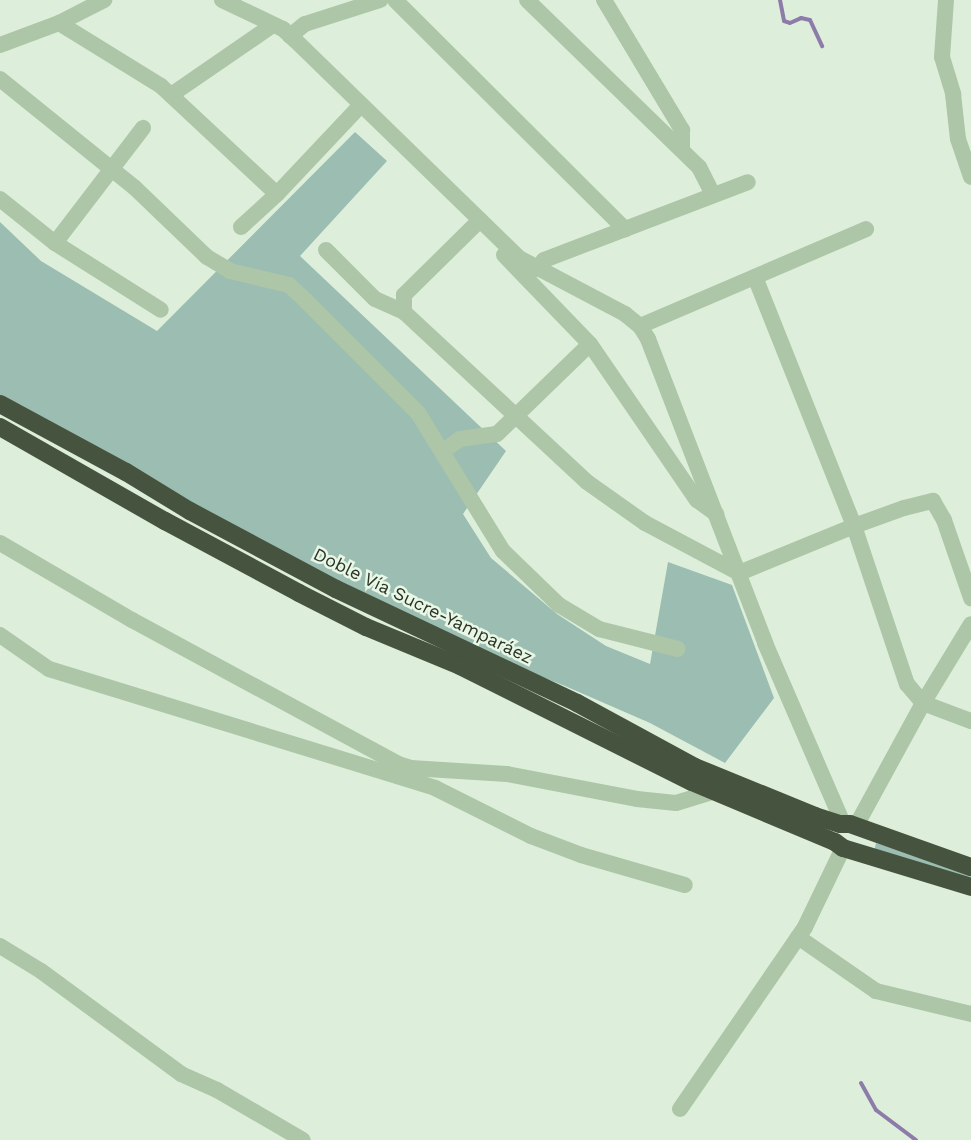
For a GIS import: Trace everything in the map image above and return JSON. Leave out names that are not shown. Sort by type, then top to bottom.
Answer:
[{"type":"highway","name":"Doble Vía Sucre-Yamparáez","points":[[0,404],[126,472],[190,511],[336,589],[577,704],[695,767],[719,786]]},
{"type":"highway","name":"Doble Vía Sucre-Yamparáez","points":[[0,427],[165,521],[366,627],[470,671],[719,786],[848,835],[971,887]]},
{"type":"highway","name":"Doble Vía Sucre-Yamparáez","points":[[848,835],[971,867]]},
{"type":"street","points":[[0,45],[58,23],[104,0]]},
{"type":"street","points":[[222,0],[290,36],[519,258],[625,314],[640,326],[648,339],[765,644],[848,835]]},
{"type":"street","points":[[290,36],[305,24],[380,0]]},
{"type":"street","points":[[395,0],[625,229]]},
{"type":"street","points":[[527,0],[682,149],[699,167],[713,195]]},
{"type":"street","points":[[604,0],[682,130],[682,149]]},
{"type":"street","points":[[946,0],[942,57],[952,94],[958,139],[971,177]]},
{"type":"street","points":[[58,23],[161,86],[277,194]]},
{"type":"street","points":[[171,95],[273,25]]},
{"type":"street","points":[[0,79],[111,169],[207,257],[230,272],[289,285],[418,412],[503,551],[559,605],[599,629],[678,649]]},
{"type":"street","points":[[241,227],[277,194],[361,105]]},
{"type":"street","points":[[55,243],[142,128]]},
{"type":"street","points":[[536,269],[544,260],[748,182]]},
{"type":"street","points":[[0,199],[55,243],[161,310]]},
{"type":"street","points":[[404,312],[404,295],[483,223]]},
{"type":"street","points":[[483,223],[505,258],[590,344],[697,500],[716,514]]},
{"type":"street","points":[[640,326],[866,229]]},
{"type":"street","points":[[326,250],[375,299],[404,312],[587,482],[645,523],[739,573]]},
{"type":"street","points":[[755,278],[854,526],[907,684],[923,703],[971,721]]},
{"type":"street","points":[[443,451],[460,439],[497,434],[590,344]]},
{"type":"street","points":[[739,573],[854,526],[904,508],[933,501],[944,520],[971,598]]},
{"type":"street","points":[[0,543],[132,620],[398,764],[408,774],[507,774],[637,799],[676,803],[719,786]]},
{"type":"street","points":[[680,1109],[798,937],[848,835],[971,624]]},
{"type":"street","points":[[0,635],[49,669],[408,774],[550,843],[685,885]]},
{"type":"street","points":[[798,937],[876,991],[971,1014]]},
{"type":"street","points":[[0,946],[41,971],[181,1074],[217,1090],[303,1140]]},
{"type":"shaded area","points":[[355,132],[387,161],[300,256],[506,451],[463,514],[491,558],[557,614],[606,646],[650,664],[668,562],[732,585],[774,698],[725,763],[650,723],[565,686],[456,643],[0,404],[0,222],[41,261],[157,331]]},
{"type":"shaded area","points":[[876,843],[971,872],[971,881],[874,852]]},
{"type":"waterway","points":[[780,0],[784,21],[790,23],[801,18],[810,20],[822,46]]},
{"type":"waterway","points":[[861,1083],[876,1110],[916,1140]]}]
